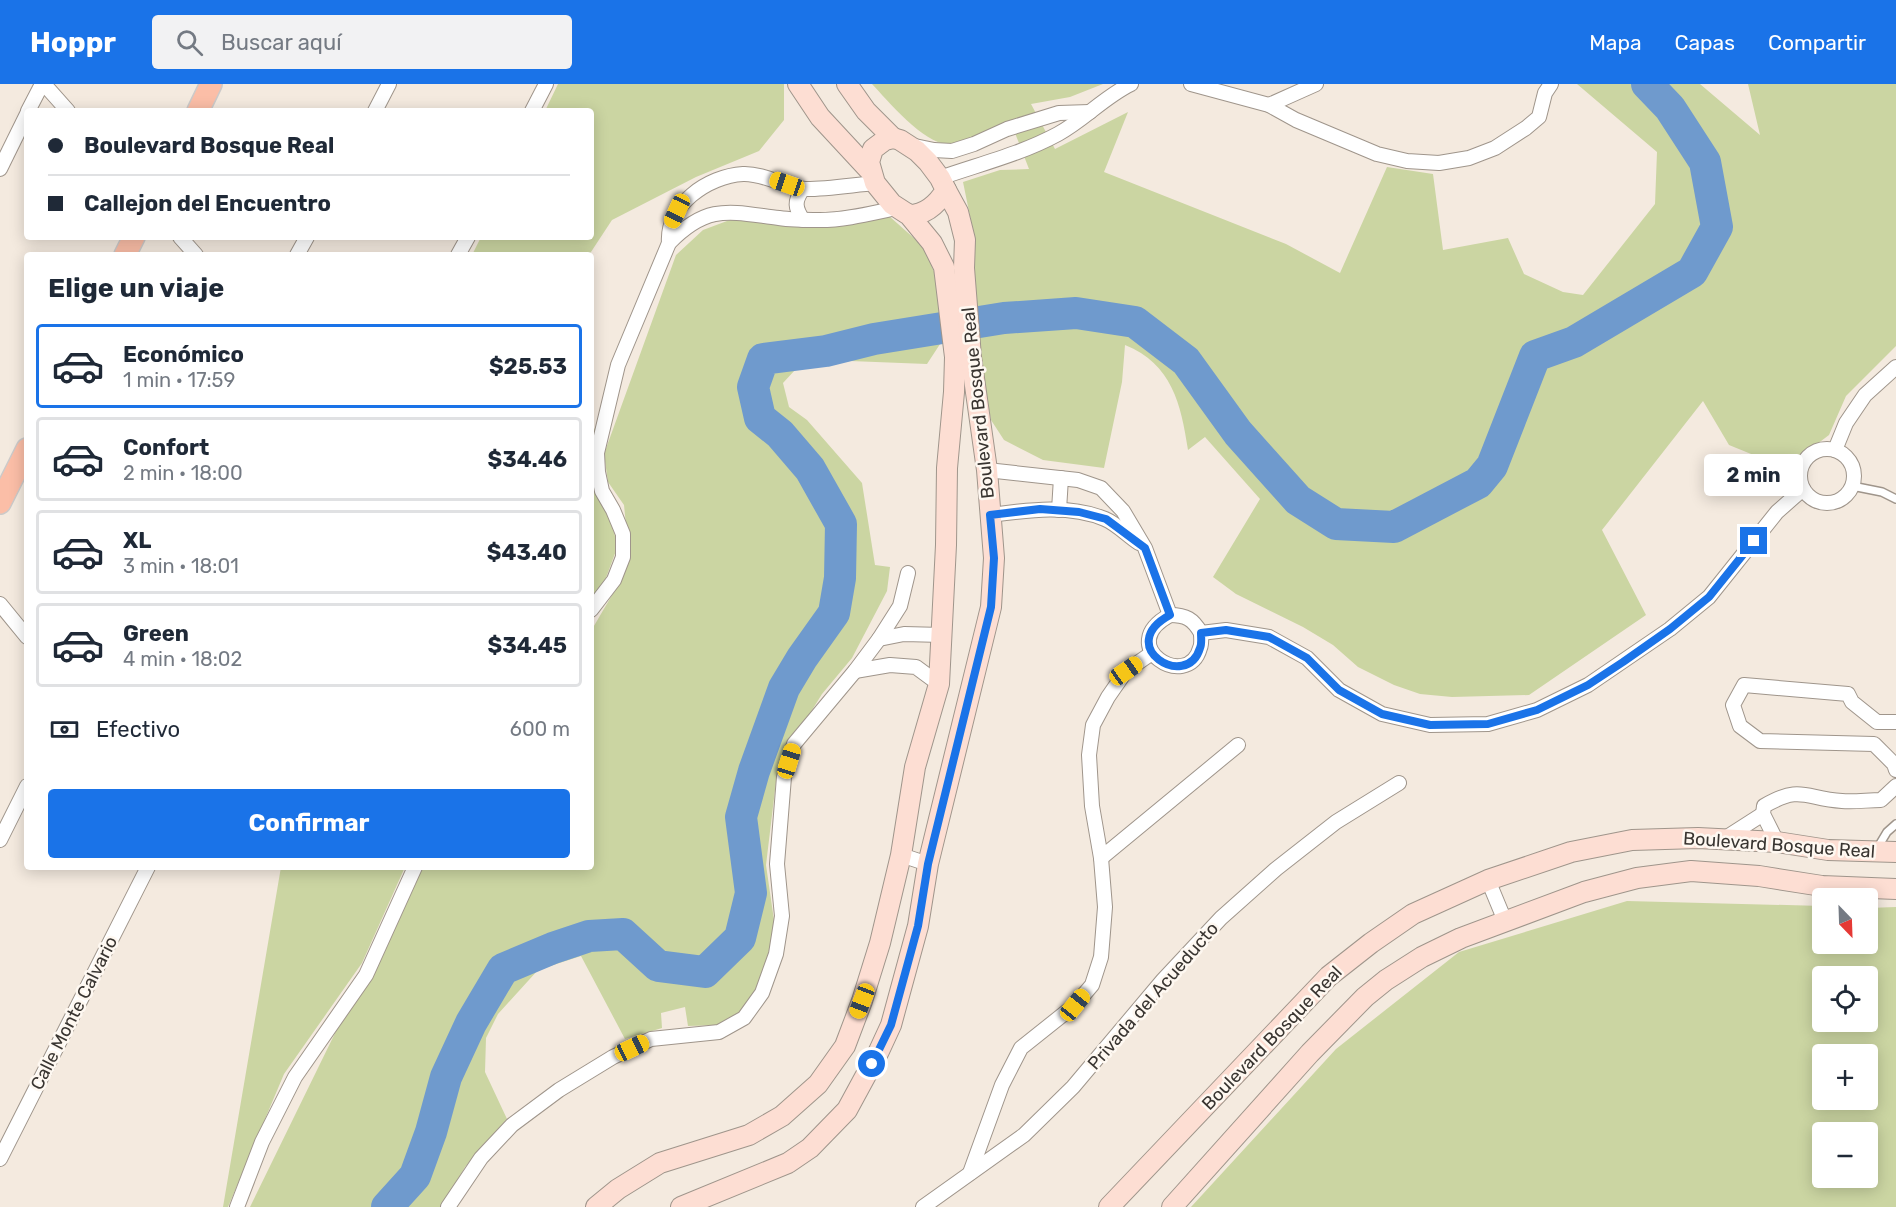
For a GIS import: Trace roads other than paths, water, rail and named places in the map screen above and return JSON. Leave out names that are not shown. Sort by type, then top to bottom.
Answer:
[{"type":"main road","points":[[199,108],[211,84]]},
{"type":"main road","points":[[0,502],[24,455]]},
{"type":"street","points":[[30,108],[43,84],[65,108]]},
{"type":"street","points":[[377,108],[389,84]]},
{"type":"street","points":[[534,108],[546,84]]},
{"type":"street","points":[[798,84],[820,117],[873,177],[892,204],[903,211]]},
{"type":"street","points":[[847,84],[866,111],[899,141],[917,151],[943,184]]},
{"type":"street","points":[[594,606],[614,580],[623,557],[623,534],[602,491],[597,453],[618,365],[669,243],[681,230],[695,221],[733,211],[779,219],[803,220],[903,211],[921,213],[934,206],[943,184],[1034,146],[1061,132],[1114,92],[1131,84]]},
{"type":"street","points":[[1191,84],[1269,105],[1296,120],[1377,154],[1439,164],[1468,158],[1495,147],[1526,128],[1539,117],[1545,93],[1551,84]]},
{"type":"street","points":[[1269,105],[1316,84]]},
{"type":"street","points":[[873,177],[869,162],[873,149],[878,144],[899,141],[934,150],[952,151],[1059,113],[1090,112]]},
{"type":"street","points":[[0,169],[24,120]]},
{"type":"street","points":[[669,243],[668,231],[677,211],[691,195],[708,184],[726,177],[744,174],[771,178],[803,189],[873,177]]},
{"type":"street","name":"Boulevard Bosque Real","points":[[681,1207],[788,1163],[810,1148],[848,1110],[891,1025],[918,926],[928,864],[991,607],[994,558],[987,471],[963,357],[954,268],[965,240],[958,212],[943,184]]},
{"type":"street","points":[[803,189],[796,197],[796,209],[803,220]]},
{"type":"street","name":"Boulevard Bosque Real","points":[[903,211],[954,268]]},
{"type":"street","points":[[183,240],[193,252]]},
{"type":"street","name":"Boulevard Bosque Real","points":[[596,1207],[618,1189],[660,1163],[749,1135],[770,1125],[818,1084],[845,1046],[880,943],[901,855],[915,767],[939,684],[947,468],[954,392],[963,357]]},
{"type":"street","points":[[1835,450],[1846,423],[1865,395],[1896,367]]},
{"type":"street","points":[[1835,450],[1843,454],[1853,468],[1852,486],[1841,499],[1824,503],[1808,496],[1800,481],[1803,463],[1817,451],[1835,450]]},
{"type":"street","points":[[987,471],[1078,480],[1101,488],[1122,511],[1145,548],[1170,615]]},
{"type":"street","points":[[1059,510],[1060,478]]},
{"type":"street","points":[[1201,633],[1226,630],[1269,637],[1307,658],[1339,690],[1382,714],[1430,725],[1488,724],[1537,710],[1588,685],[1670,629],[1709,597],[1777,512],[1803,489]]},
{"type":"street","points":[[990,515],[1040,509],[1079,512],[1106,519],[1145,548]]},
{"type":"street","points":[[448,1207],[482,1158],[512,1125],[559,1090],[613,1057],[651,1039],[719,1032],[744,1018],[762,993],[776,954],[782,916],[777,864],[784,777],[794,744],[879,639],[900,606],[909,573]]},
{"type":"street","points":[[0,604],[24,633]]},
{"type":"street","points":[[1170,615],[1183,615],[1194,622],[1201,633],[1200,648],[1196,655],[1191,661],[1177,667],[1162,664],[1152,653],[1149,637],[1156,622],[1170,615]]},
{"type":"street","points":[[879,639],[904,634],[942,635]]},
{"type":"street","points":[[970,1173],[1002,1085],[1021,1048],[1075,1005],[1092,985],[1101,957],[1105,907],[1101,858],[1092,806],[1089,755],[1093,725],[1108,697],[1126,671],[1152,653]]},
{"type":"street","points":[[855,671],[890,665],[916,667],[939,684]]},
{"type":"street","points":[[1896,722],[1877,722],[1852,702],[1848,694],[1744,685],[1733,705],[1740,726],[1760,741],[1874,744],[1894,764],[1896,770]]},
{"type":"street","points":[[1101,858],[1238,745]]},
{"type":"street","name":"Privada del Acueducto","points":[[923,1207],[1024,1135],[1073,1087],[1162,980],[1221,918],[1276,869],[1336,822],[1399,783]]},
{"type":"street","points":[[1777,842],[1763,814],[1764,806],[1783,795],[1802,793],[1841,801],[1881,800],[1896,786]]},
{"type":"street","points":[[0,840],[24,792]]},
{"type":"street","points":[[1724,839],[1763,814]]},
{"type":"street","name":"Boulevard Bosque Real","points":[[1109,1207],[1329,976],[1371,943],[1413,915],[1488,880],[1571,852],[1632,840],[1724,839],[1777,842],[1828,850],[1896,852]]},
{"type":"street","points":[[901,855],[928,864]]},
{"type":"street","name":"Calle Monte Calvario","points":[[0,1159],[146,870]]},
{"type":"street","points":[[237,1207],[262,1142],[295,1077],[366,975],[414,870]]},
{"type":"street","name":"Boulevard Bosque Real","points":[[1172,1207],[1310,1053],[1365,996],[1422,957],[1461,938],[1584,892],[1637,878],[1691,871],[1759,876],[1822,886],[1896,889]]},
{"type":"street","points":[[1488,880],[1505,921]]},
{"type":"lane","points":[[1852,486],[1882,492],[1896,499]]},
{"type":"lane","points":[[1875,851],[1887,832],[1896,824]]},
{"type":"waterway","points":[[387,1207],[415,1176],[431,1132],[446,1077],[471,1023],[503,969],[589,936],[623,934],[658,966],[705,972],[740,938],[751,893],[741,817],[754,771],[784,688],[834,613],[840,578],[841,524],[810,469],[780,434],[760,418],[753,387],[763,359],[826,351],[874,339],[1004,318],[1076,313],[1135,322],[1186,361],[1238,433],[1298,500],[1336,524],[1394,527],[1478,483],[1492,466],[1535,356],[1574,342],[1692,272],[1717,227],[1705,162],[1670,108],[1647,84]]}]
